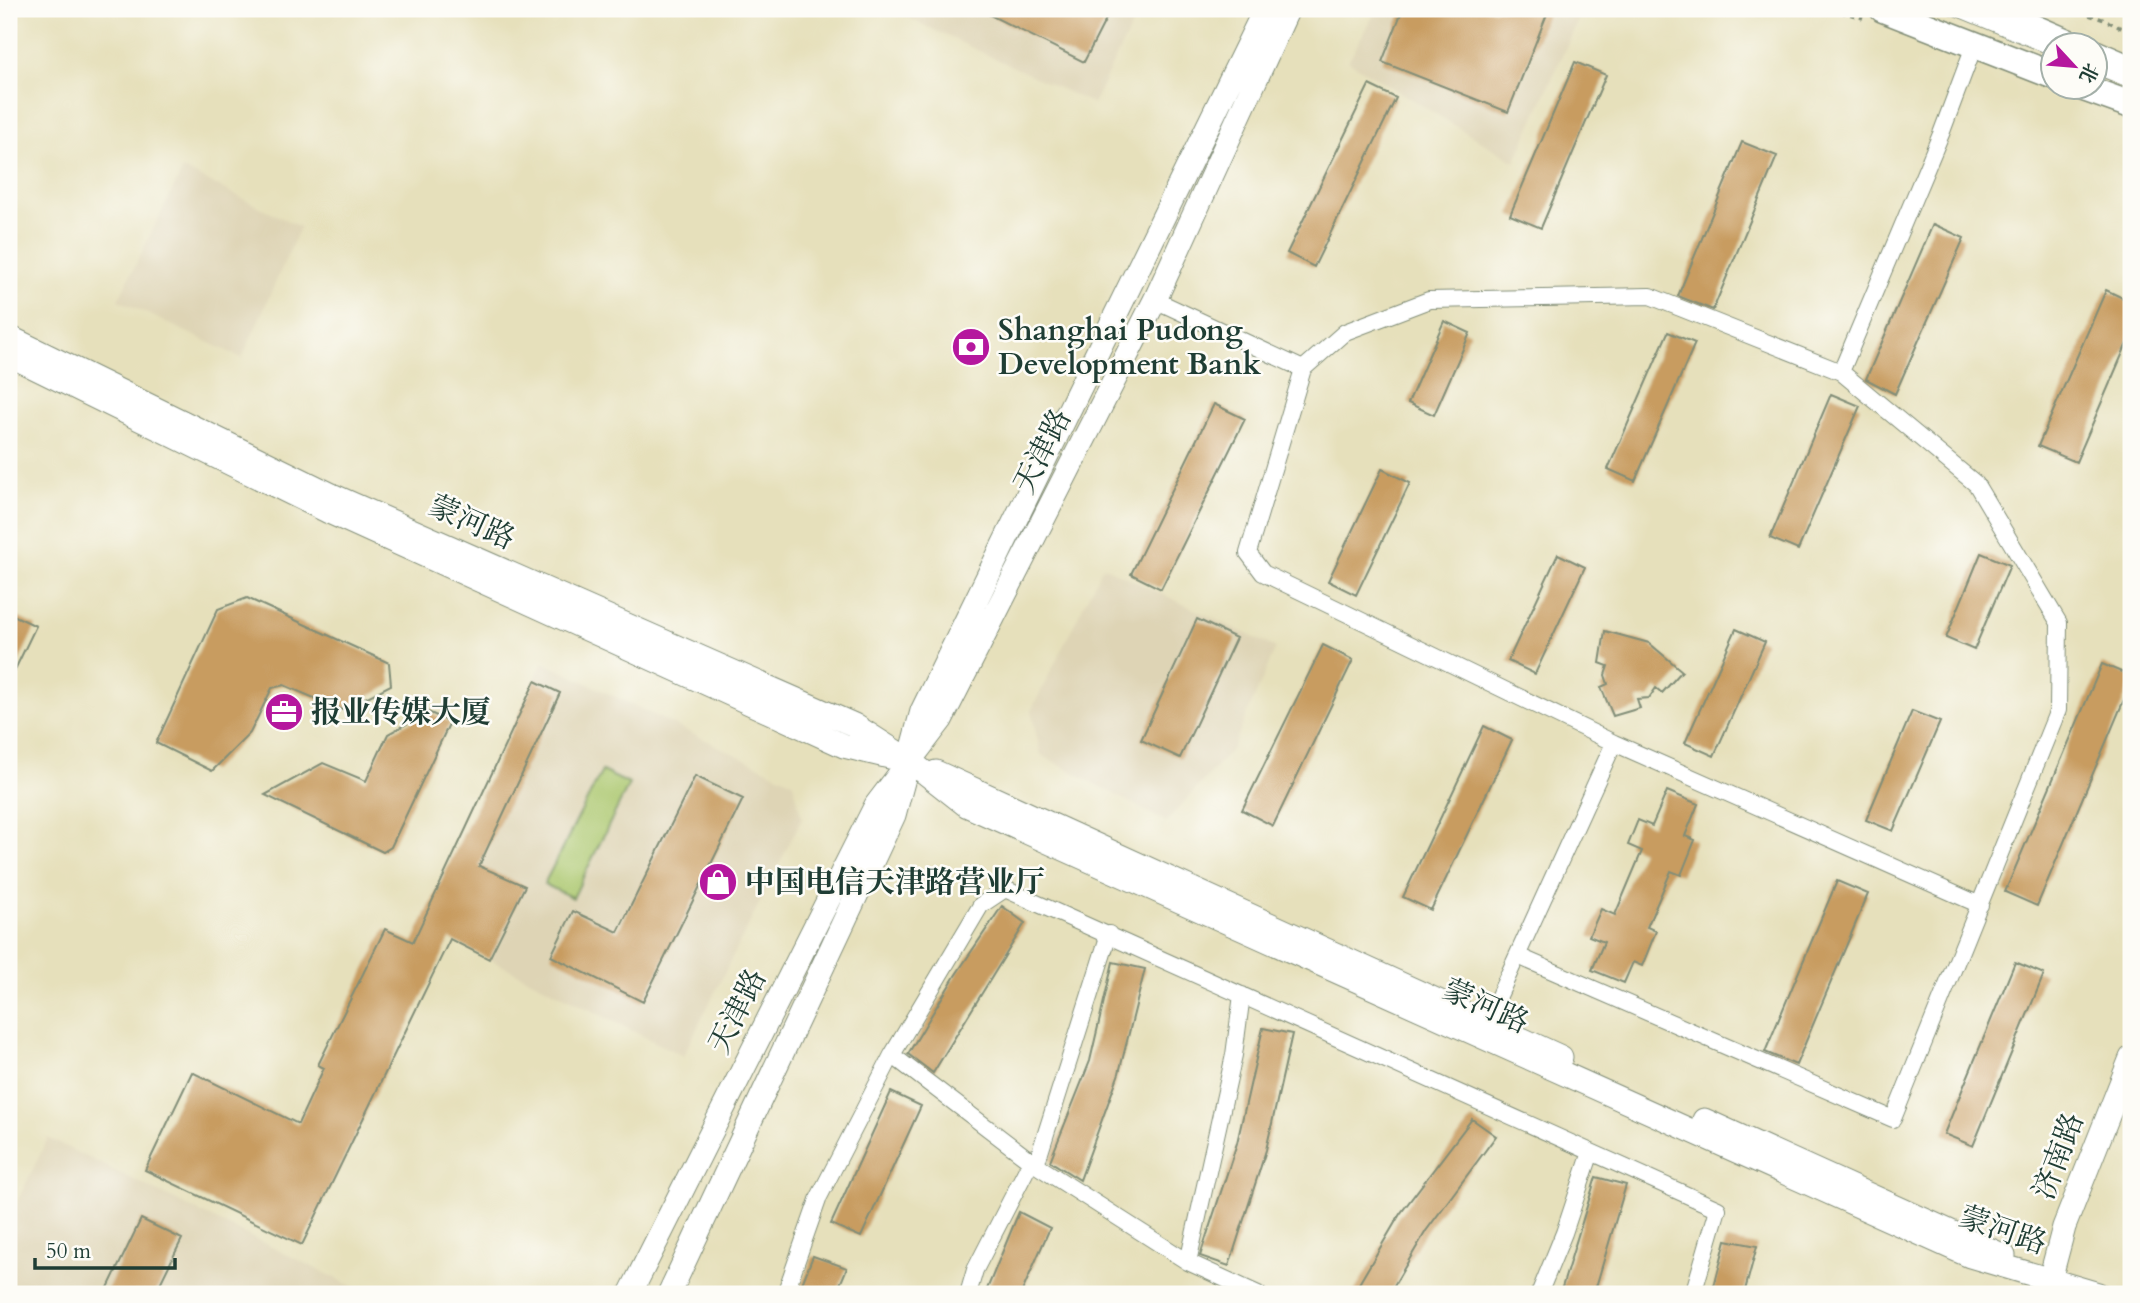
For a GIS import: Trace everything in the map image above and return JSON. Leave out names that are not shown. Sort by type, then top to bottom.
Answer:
[{"type":"main road","points":[[1883,9],[2038,69]]},
{"type":"main road","points":[[1990,9],[2043,32]]},
{"type":"main road","points":[[2108,59],[2131,69]]},
{"type":"main road","points":[[2108,97],[2131,105]]},
{"type":"street","name":"天津路","points":[[669,1294],[894,815],[922,712],[1265,9]]},
{"type":"street","name":"天津路","points":[[629,1294],[876,805],[942,720],[1155,300],[1288,9]]},
{"type":"street","points":[[1841,372],[1941,134],[1974,46]]},
{"type":"street","points":[[1518,956],[1893,1119],[2058,710],[2059,623],[1976,484],[1841,372],[1650,296],[1429,300],[1345,332],[1303,369],[1248,553],[1263,573],[1614,743],[1979,905]]},
{"type":"street","points":[[1155,300],[1303,369]]},
{"type":"street","name":"蒙河路","points":[[9,337],[334,496],[855,725],[910,761],[966,805],[1970,1256],[2045,1289],[2068,1294]]},
{"type":"street","name":"蒙河路","points":[[9,355],[327,511],[844,746],[910,761],[1007,802],[1487,1023],[1975,1240],[2045,1289],[2098,1294]]},
{"type":"street","points":[[1487,1023],[1614,743]]},
{"type":"street","points":[[785,1294],[819,1197],[892,1055],[981,905],[1005,889],[1718,1209],[1693,1294]]},
{"type":"street","points":[[968,1294],[975,1270],[1034,1163],[1109,934]]},
{"type":"street","points":[[1188,1262],[1234,1055],[1242,995]]},
{"type":"street","points":[[892,1055],[1034,1163],[1188,1262],[1258,1294]]},
{"type":"street","name":"济南路","points":[[2045,1289],[2064,1227],[2131,1058]]},
{"type":"street","name":"济南路","points":[[2045,1289],[2072,1231],[2131,1082]]},
{"type":"street","points":[[1539,1294],[1564,1233],[1591,1152]]},
{"type":"lane","points":[[1950,9],[2038,45]]},
{"type":"lane","points":[[2108,74],[2131,84]]},
{"type":"path","points":[[2070,9],[2105,20],[2131,33]]},
{"type":"shaded area","points":[[889,9],[1140,9],[1093,104]]},
{"type":"shaded area","points":[[1377,9],[1583,9],[1515,162],[1348,61]]},
{"type":"shaded area","points":[[183,169],[300,227],[242,358],[118,300]]},
{"type":"shaded area","points":[[1103,566],[1276,648],[1232,749],[1166,822],[1041,755],[1031,711]]},
{"type":"shaded area","points":[[543,662],[793,782],[802,818],[683,1056],[421,925]]},
{"type":"shaded area","points":[[48,1138],[368,1294],[9,1294],[9,1218]]},
{"type":"green space","points":[[602,771],[629,784],[573,898],[544,884]]},
{"type":"building","points":[[978,9],[1111,9],[1084,62]]},
{"type":"building","points":[[1403,9],[1549,9],[1508,112],[1382,62]]},
{"type":"building","points":[[1575,62],[1606,75],[1541,228],[1510,215]]},
{"type":"building","points":[[1369,85],[1396,98],[1314,267],[1287,253]]},
{"type":"building","points":[[1742,142],[1777,156],[1713,310],[1678,296]]},
{"type":"building","points":[[1933,224],[1964,238],[1895,394],[1866,379]]},
{"type":"building","points":[[2106,290],[2131,302],[2131,334],[2076,462],[2038,446]]},
{"type":"building","points":[[1444,321],[1470,333],[1434,415],[1408,403]]},
{"type":"building","points":[[1668,332],[1695,343],[1635,481],[1608,469]]},
{"type":"building","points":[[1831,394],[1860,406],[1798,550],[1770,538]]},
{"type":"building","points":[[1214,404],[1245,419],[1161,589],[1131,574]]},
{"type":"building","points":[[1382,469],[1410,483],[1356,595],[1328,581]]},
{"type":"building","points":[[1981,553],[2010,565],[1974,650],[1946,638]]},
{"type":"building","points":[[1558,554],[1585,567],[1535,674],[1508,661]]},
{"type":"building","points":[[247,598],[389,663],[391,685],[342,710],[284,685],[272,688],[250,733],[212,771],[156,743],[218,609]]},
{"type":"building","points":[[9,613],[36,626],[9,682]]},
{"type":"building","points":[[1197,619],[1236,638],[1180,758],[1141,740]]},
{"type":"building","points":[[1736,629],[1765,642],[1714,756],[1685,743]]},
{"type":"building","points":[[1605,631],[1649,643],[1682,671],[1662,693],[1656,688],[1649,698],[1637,699],[1640,708],[1613,716],[1601,687],[1608,684],[1605,675],[1608,666],[1600,663]]},
{"type":"building","points":[[1323,645],[1353,660],[1273,826],[1242,810]]},
{"type":"building","points":[[2102,664],[2131,676],[2131,683],[2037,906],[2005,892]]},
{"type":"building","points":[[535,681],[560,693],[479,866],[525,886],[489,959],[450,939],[302,1245],[145,1170],[192,1072],[298,1124],[324,1068],[318,1065],[385,929],[413,942]]},
{"type":"building","points":[[1912,711],[1940,722],[1893,831],[1866,820]]},
{"type":"building","points":[[428,712],[450,722],[391,847],[383,852],[265,795],[323,763],[366,781],[388,734]]},
{"type":"building","points":[[1484,726],[1512,740],[1431,910],[1403,897]]},
{"type":"building","points":[[695,776],[743,799],[643,1002],[551,956],[573,911],[618,932]]},
{"type":"building","points":[[1667,791],[1698,804],[1685,836],[1695,840],[1681,875],[1671,871],[1647,927],[1656,931],[1642,966],[1633,962],[1624,983],[1592,970],[1604,942],[1589,936],[1601,909],[1615,915],[1642,851],[1628,845],[1638,820],[1652,826]]},
{"type":"building","points":[[1837,881],[1868,894],[1796,1065],[1765,1052]]},
{"type":"building","points":[[1002,906],[1025,923],[933,1073],[908,1054],[955,976]]},
{"type":"building","points":[[1113,962],[1145,969],[1119,1073],[1080,1180],[1050,1161],[1090,1061]]},
{"type":"building","points":[[2015,962],[2044,974],[1973,1146],[1944,1134]]},
{"type":"building","points":[[1263,1028],[1292,1034],[1266,1150],[1229,1266],[1200,1256],[1237,1143]]},
{"type":"building","points":[[891,1092],[921,1106],[861,1237],[831,1224]]},
{"type":"building","points":[[1472,1119],[1496,1136],[1426,1231],[1389,1294],[1353,1294],[1400,1214]]},
{"type":"building","points":[[1596,1177],[1626,1185],[1596,1287],[1593,1294],[1560,1294]]},
{"type":"building","points":[[1019,1212],[1050,1228],[1021,1294],[985,1294]]},
{"type":"building","points":[[141,1219],[182,1239],[155,1294],[105,1294]]},
{"type":"building","points":[[1726,1240],[1757,1246],[1744,1294],[1712,1294]]},
{"type":"building","points":[[813,1256],[847,1268],[836,1294],[798,1294]]},
{"type":"place","name":"Shanghai Pudong Development Bank","points":[[971,347]]},
{"type":"place","name":"报业传媒大厦","points":[[284,712]]},
{"type":"place","name":"中国电信天津路营业厅","points":[[718,882]]}]
